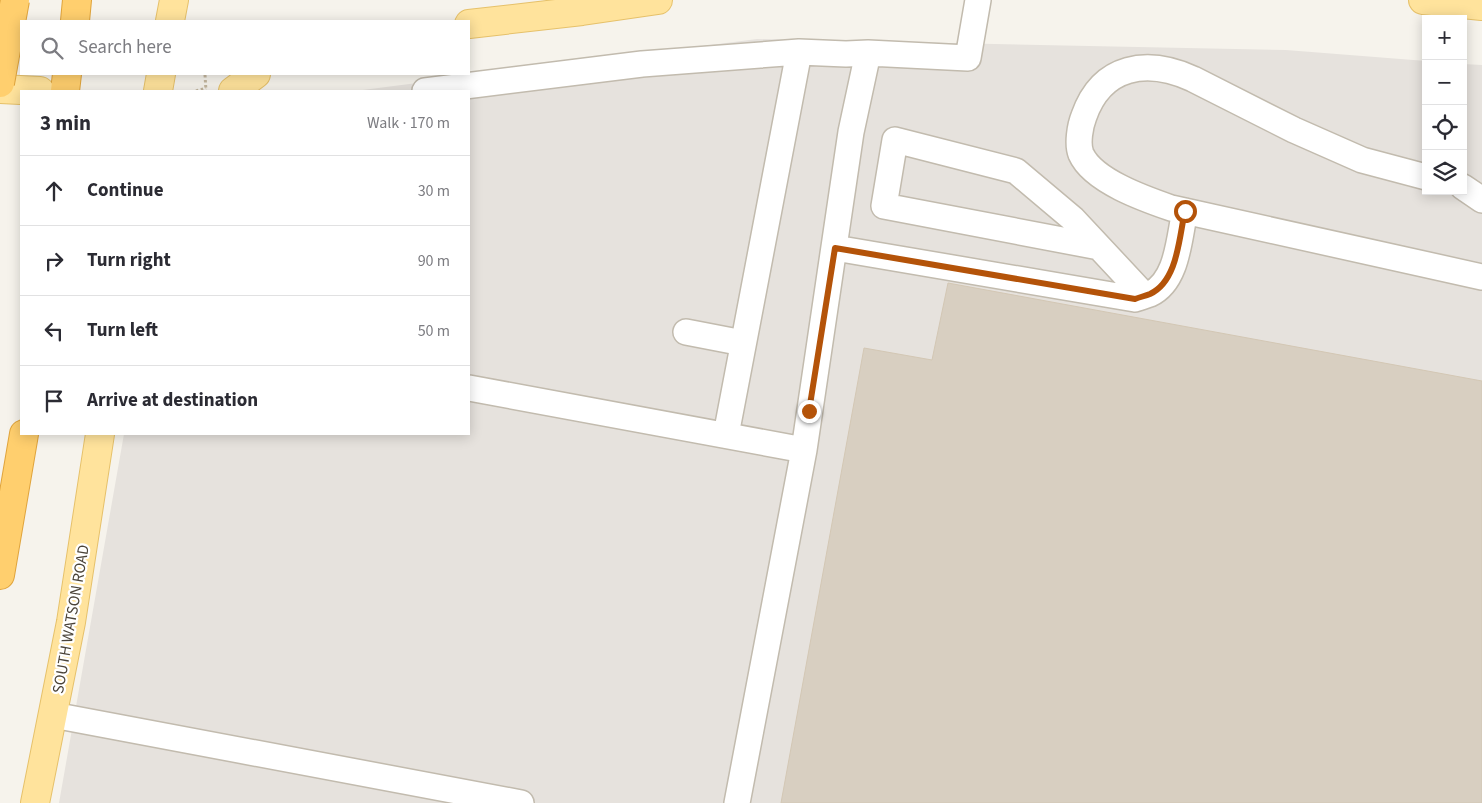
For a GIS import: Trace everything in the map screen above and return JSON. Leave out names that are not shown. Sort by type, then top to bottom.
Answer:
[{"type":"highway","points":[[0,83],[15,0]]},
{"type":"highway","points":[[74,20],[77,0]]},
{"type":"highway","points":[[65,90],[68,75]]},
{"type":"highway","points":[[0,575],[24,435]]},
{"type":"main road","points":[[170,20],[174,0]]},
{"type":"main road","points":[[470,24],[658,0]]},
{"type":"main road","points":[[1423,0],[1455,1],[1482,6]]},
{"type":"main road","points":[[0,49],[20,50]]},
{"type":"main road","points":[[158,90],[161,75]]},
{"type":"main road","points":[[234,90],[255,75]]},
{"type":"main road","points":[[0,89],[20,90]]},
{"type":"main road","name":"SOUTH WATSON ROAD","points":[[35,803],[71,622],[100,435]]},
{"type":"lane","points":[[433,90],[642,64],[799,52],[968,58],[978,0]]},
{"type":"lane","points":[[726,435],[799,52]]},
{"type":"lane","points":[[737,803],[804,450],[852,132],[868,53]]},
{"type":"lane","points":[[1422,176],[1362,160],[1294,130],[1177,72],[1160,68],[1126,71],[1110,78],[1096,92],[1082,120],[1081,154],[1093,169],[1114,185],[1142,198],[1171,208],[1482,277]]},
{"type":"lane","points":[[1099,247],[884,206],[895,140],[1016,171],[1073,219],[1099,247],[1144,296]]},
{"type":"lane","points":[[1467,190],[1482,200]]},
{"type":"lane","points":[[835,248],[1135,299],[1150,294],[1170,274],[1185,211]]},
{"type":"lane","points":[[686,332],[743,343]]},
{"type":"lane","points":[[470,388],[804,450]]},
{"type":"lane","points":[[52,715],[521,803]]},
{"type":"path","points":[[205,75],[206,90]]},
{"type":"shaded area","points":[[757,39],[1286,50],[1422,61],[1422,195],[1467,195],[1467,64],[1482,65],[1482,803],[59,803],[124,435],[470,435],[470,90],[363,90]]},
{"type":"building","points":[[948,283],[1482,381],[1482,803],[781,803],[864,348],[932,360]]},
{"type":"route","points":[[809,411],[835,248],[1135,299],[1150,294],[1170,274],[1185,211]]}]
